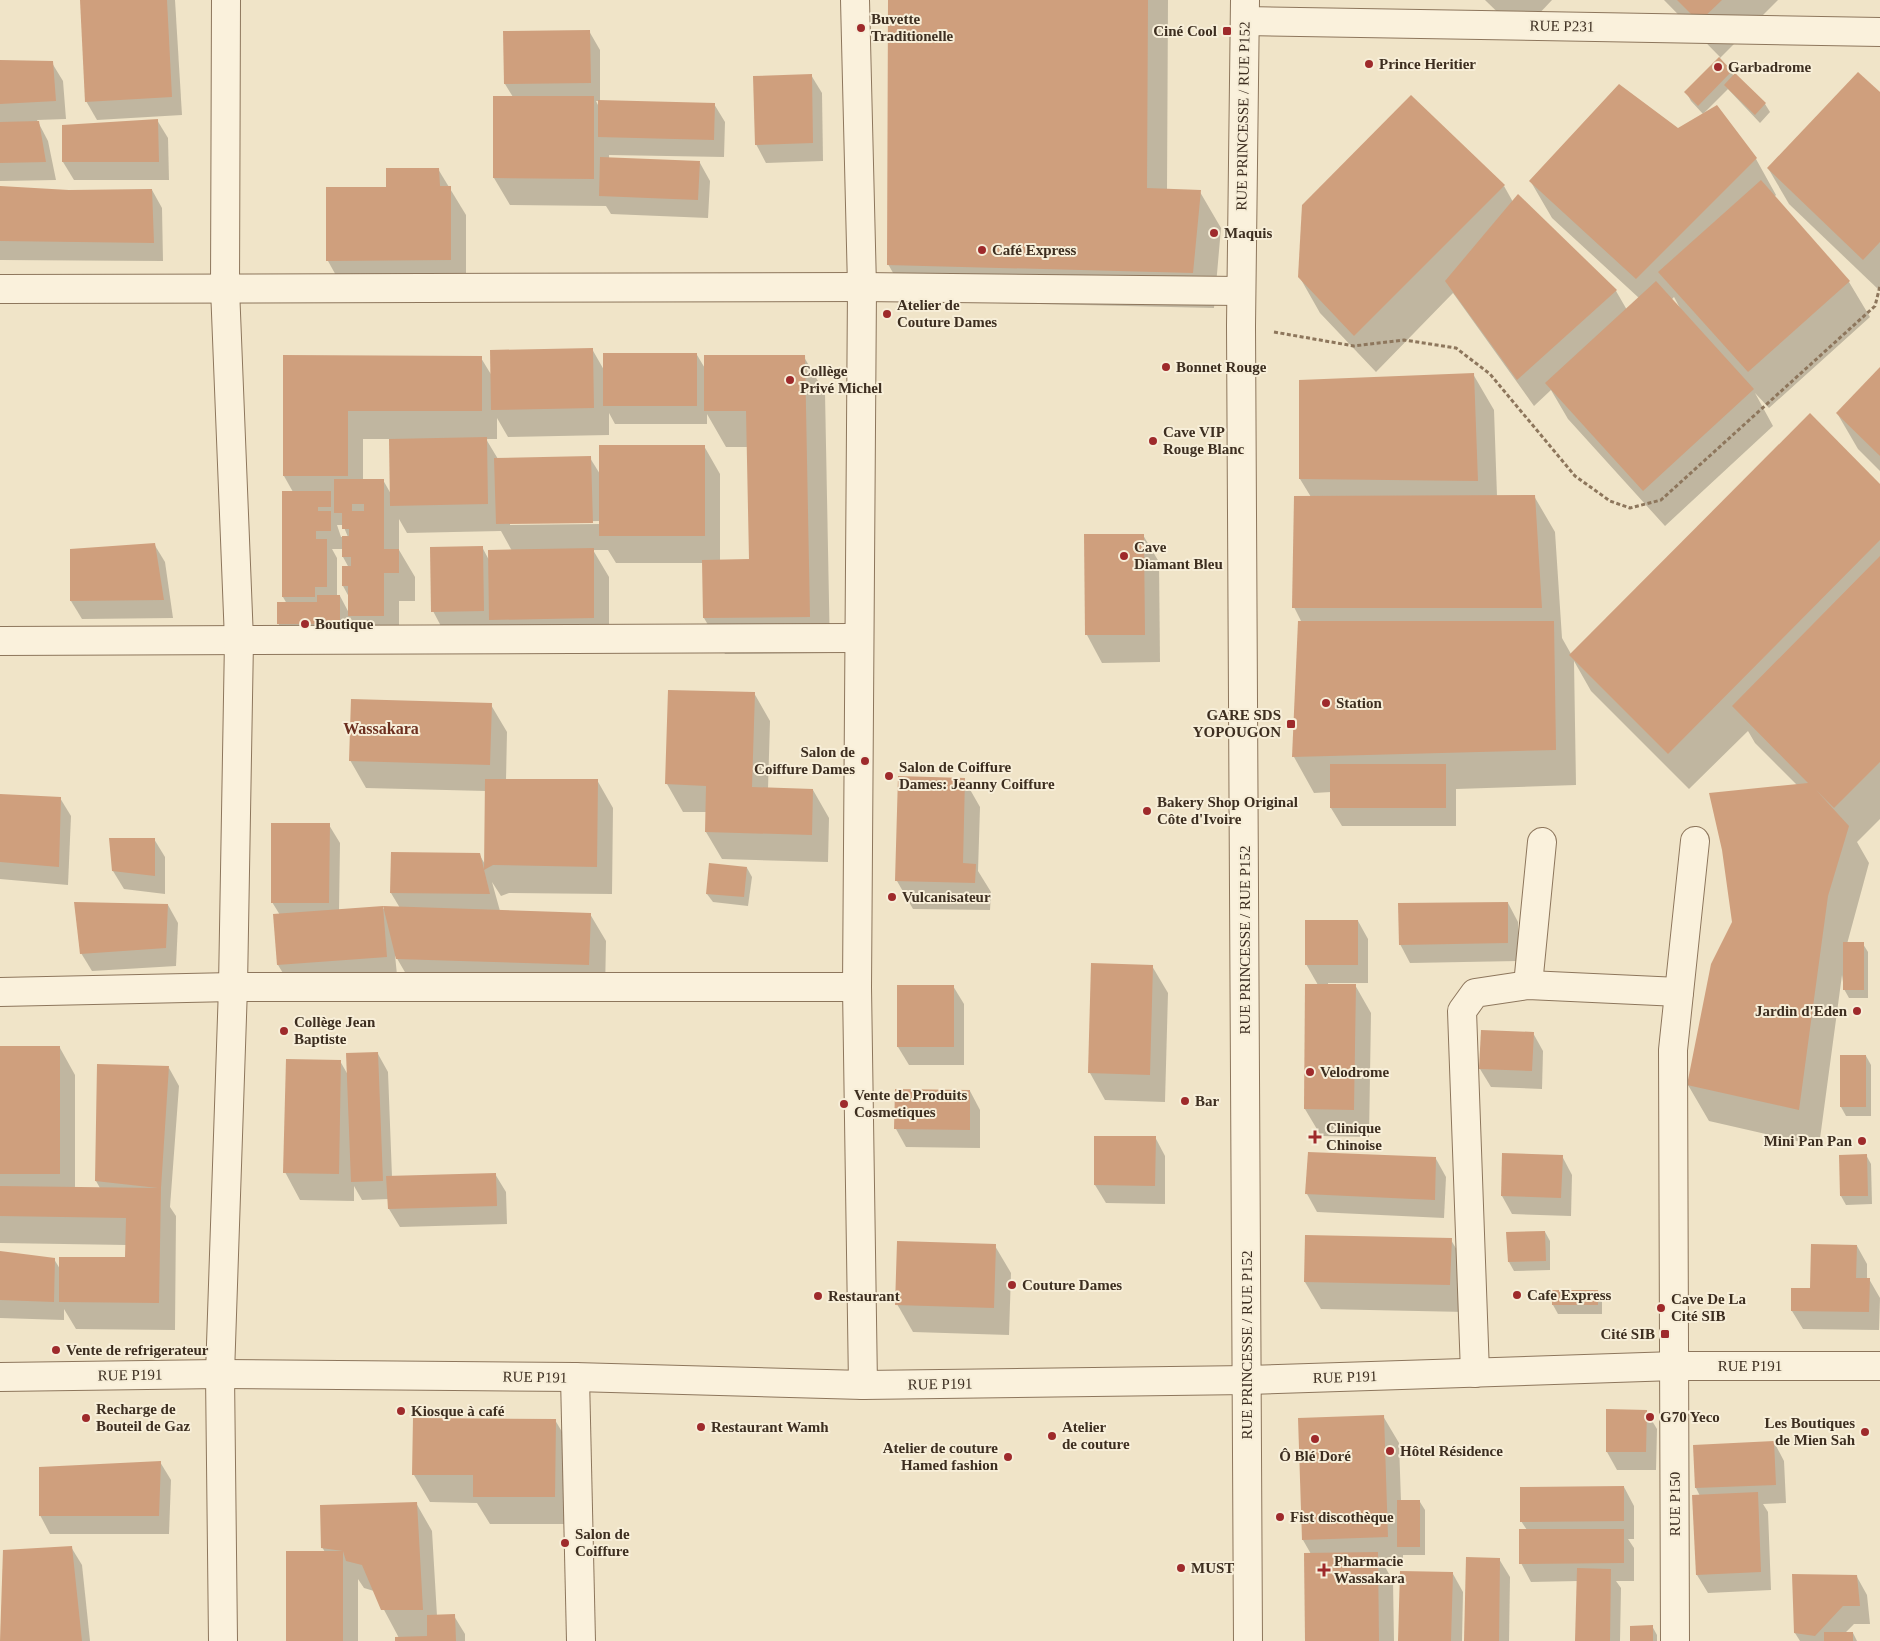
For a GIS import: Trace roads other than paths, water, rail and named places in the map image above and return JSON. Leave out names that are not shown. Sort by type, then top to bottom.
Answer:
[{"type":"street","points":[[223,1641],[220,1374],[233,987],[239,640],[226,288],[226,0]]},
{"type":"street","points":[[855,0],[862,287],[856,987],[863,1385]]},
{"type":"street","name":"RUE P231","points":[[1245,10],[1880,32]]},
{"type":"street","name":"RUE PRINCESSE / RUE P152","points":[[1245,10],[1241,326],[1248,1641]]},
{"type":"street","points":[[0,289],[862,287],[1241,291]]},
{"type":"street","points":[[0,641],[858,638]]},
{"type":"street","name":"RUE P150","points":[[1675,1641],[1673,1050],[1695,841]]},
{"type":"street","points":[[1528,985],[1542,842]]},
{"type":"street","points":[[1475,1373],[1462,1012],[1475,993],[1528,985],[1679,992]]},
{"type":"street","points":[[0,992],[233,987],[856,987]]},
{"type":"street","name":"RUE P191","points":[[0,1377],[220,1374],[575,1377],[863,1385],[1248,1380],[1675,1366],[1880,1366]]},
{"type":"street","points":[[575,1377],[580,1641]]},
{"type":"place","name":"Buvette Traditionelle","points":[[861,28]]},
{"type":"place","name":"Ciné Cool","points":[[1227,31]]},
{"type":"place","name":"Prince Heritier","points":[[1369,64]]},
{"type":"place","name":"Garbadrome","points":[[1718,67]]},
{"type":"place","name":"Maquis","points":[[1214,233]]},
{"type":"place","name":"Café Express","points":[[982,250]]},
{"type":"place","name":"Atelier de Couture Dames","points":[[887,314]]},
{"type":"place","name":"Bonnet Rouge","points":[[1166,367]]},
{"type":"place","name":"Collège Privé Michel","points":[[790,380]]},
{"type":"place","name":"Cave VIP Rouge Blanc","points":[[1153,441]]},
{"type":"place","name":"Cave Diamant Bleu","points":[[1124,556]]},
{"type":"place","name":"Boutique","points":[[305,624]]},
{"type":"place","name":"Station","points":[[1326,703]]},
{"type":"place","name":"GARE SDS YOPOUGON","points":[[1291,724]]},
{"type":"place","name":"Salon de Coiffure Dames","points":[[865,761]]},
{"type":"place","name":"Salon de Coiffure Dames: Jeanny Coiffure","points":[[889,776]]},
{"type":"place","name":"Bakery Shop Original Côte d'Ivoire","points":[[1147,811]]},
{"type":"place","name":"Vulcanisateur","points":[[892,897]]},
{"type":"place","name":"Jardin d'Eden","points":[[1857,1011]]},
{"type":"place","name":"Collège Jean Baptiste","points":[[284,1031]]},
{"type":"place","name":"Velodrome","points":[[1310,1072]]},
{"type":"place","name":"Bar","points":[[1185,1101]]},
{"type":"place","name":"Vente de Produits Cosmetiques","points":[[844,1104]]},
{"type":"place","name":"Clinique Chinoise","points":[[1315,1137]]},
{"type":"place","name":"Mini Pan Pan","points":[[1862,1141]]},
{"type":"place","name":"Couture Dames","points":[[1012,1285]]},
{"type":"place","name":"Cafe Express","points":[[1517,1295]]},
{"type":"place","name":"Restaurant","points":[[818,1296]]},
{"type":"place","name":"Cave De La Cité SIB","points":[[1661,1308]]},
{"type":"place","name":"Cité SIB","points":[[1665,1334]]},
{"type":"place","name":"Vente de refrigerateur","points":[[56,1350]]},
{"type":"place","name":"Kiosque à café","points":[[401,1411]]},
{"type":"place","name":"G70 Yeco","points":[[1650,1417]]},
{"type":"place","name":"Recharge de Bouteil de Gaz","points":[[86,1418]]},
{"type":"place","name":"Restaurant Wamh","points":[[701,1427]]},
{"type":"place","name":"Les Boutiques de Mien Sah","points":[[1865,1432]]},
{"type":"place","name":"Atelier de couture","points":[[1052,1436]]},
{"type":"place","name":"Ô Blé Doré","points":[[1315,1439]]},
{"type":"place","name":"Hôtel Résidence","points":[[1390,1451]]},
{"type":"place","name":"Atelier de couture Hamed fashion","points":[[1008,1457]]},
{"type":"place","name":"Fist discothèque","points":[[1280,1517]]},
{"type":"place","name":"Salon de Coiffure","points":[[565,1543]]},
{"type":"place","name":"MUST","points":[[1181,1568]]},
{"type":"place","name":"Pharmacie Wassakara","points":[[1324,1570]]},
{"type":"district","name":"Wassakara","points":[[381,728]]}]
